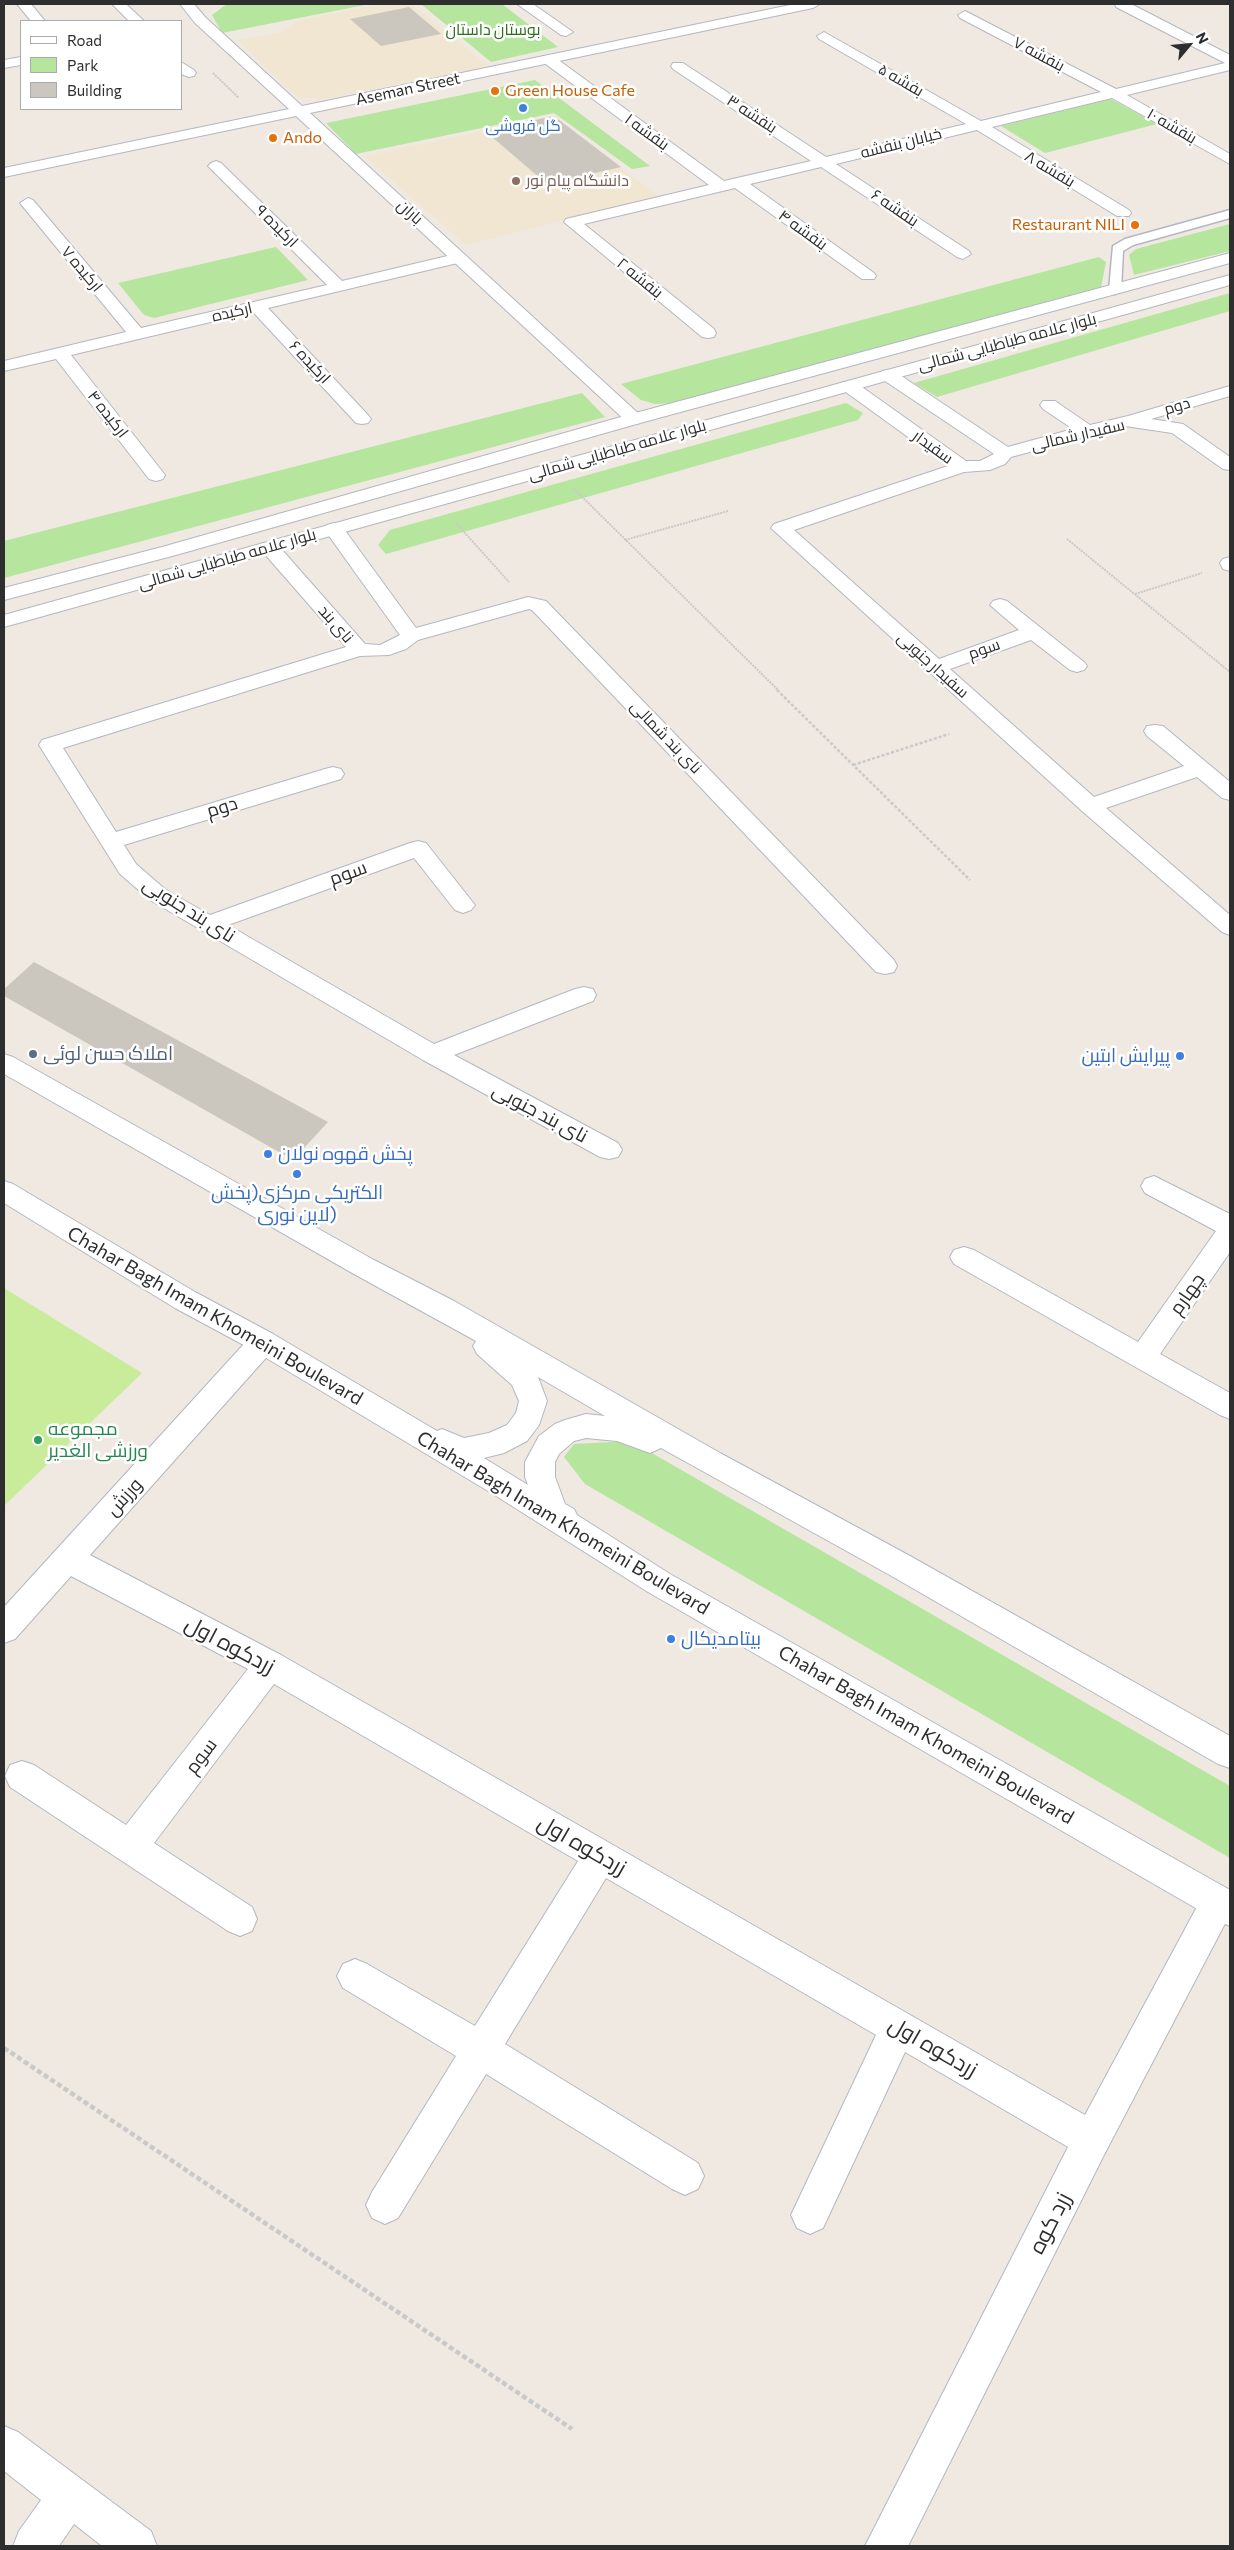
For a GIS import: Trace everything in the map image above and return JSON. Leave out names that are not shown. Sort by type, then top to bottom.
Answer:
[{"type":"street","points":[[24,4],[37,20]]},
{"type":"street","points":[[120,4],[136,20]]},
{"type":"street","name":"باران","points":[[187,4],[200,20],[634,419]]},
{"type":"street","points":[[524,4],[566,32]]},
{"type":"street","name":"Aseman Street","points":[[4,173],[813,4]]},
{"type":"street","points":[[1121,4],[1230,60]]},
{"type":"street","name":"بنفشه ۷","points":[[965,15],[1113,93]]},
{"type":"street","name":"بفشه ۵","points":[[824,36],[978,125]]},
{"type":"street","name":"بنفشه ۱","points":[[548,59],[722,187]]},
{"type":"street","points":[[4,64],[20,60]]},
{"type":"street","name":"بنفشه ۳","points":[[678,66],[826,162]]},
{"type":"street","name":"خیابان بنفشه","points":[[572,222],[1230,66]]},
{"type":"street","name":"بنفشه ۱۰","points":[[1113,93],[1230,160]]},
{"type":"street","name":"بنفشه ۸","points":[[978,125],[1123,213]]},
{"type":"street","name":"بنفشه ۶","points":[[826,162],[963,254]]},
{"type":"street","name":"ارکیده ۹","points":[[216,166],[338,286]]},
{"type":"street","name":"بنفشه ۴","points":[[738,183],[868,276]]},
{"type":"street","name":"ارکیده ۷","points":[[28,203],[137,334]]},
{"type":"street","name":"بنفشه ۲","points":[[572,222],[708,333]]},
{"type":"street","name":"ارکیده","points":[[4,366],[460,258]]},
{"type":"street","name":"بلوار علامه طباطبایی شمالی","points":[[4,594],[178,548],[634,419],[1230,258]]},
{"type":"street","name":"بلوار علامه طباطبایی شمالی","points":[[4,621],[1230,280]]},
{"type":"street","name":"ارکیده ۶","points":[[257,306],[362,419]]},
{"type":"street","name":"ارکیده ۴","points":[[60,353],[156,475]]},
{"type":"street","name":"سفیدار","points":[[849,386],[962,467],[983,466],[1000,460],[1005,453],[888,375]]},
{"type":"street","name":"دوم","points":[[1124,421],[1230,391]]},
{"type":"street","points":[[1049,405],[1087,431]]},
{"type":"street","name":"سفیدار شمالی","points":[[1005,453],[1124,421],[1177,428],[1230,465]]},
{"type":"street","name":"سفیدار جنوبی","points":[[962,467],[781,528],[1090,806],[1230,927]]},
{"type":"street","points":[[334,529],[411,636],[528,603]]},
{"type":"street","name":"نای بند","points":[[269,547],[359,650],[382,650],[399,645],[411,636]]},
{"type":"street","name":"نای بند شمالی","points":[[528,603],[539,604],[885,966]]},
{"type":"street","points":[[1000,605],[1077,666]]},
{"type":"street","name":"سوم","points":[[935,667],[1034,632]]},
{"type":"street","name":"نای بند جنوبی","points":[[359,650],[50,745],[128,869],[158,895],[432,1054],[609,1150]]},
{"type":"street","points":[[1155,731],[1230,793]]},
{"type":"street","points":[[1090,806],[1201,768]]},
{"type":"street","name":"دوم","points":[[111,841],[333,774]]},
{"type":"street","name":"سوم","points":[[209,924],[418,848],[463,905]]},
{"type":"street","points":[[432,1054],[584,995]]},
{"type":"street","points":[[4,1063],[1230,1753]]},
{"type":"street","points":[[1154,1186],[1230,1226]]},
{"type":"street","name":"Chahar Bagh Imam Khomeini Boulevard","points":[[4,1191],[185,1300],[263,1342],[504,1485],[659,1583],[1224,1905]]},
{"type":"street","name":"چهارم","points":[[1143,1357],[1230,1231]]},
{"type":"street","points":[[964,1257],[1230,1407]]},
{"type":"street","points":[[354,1397],[462,1450],[494,1444],[518,1433],[529,1417],[532,1401],[524,1378],[444,1309]]},
{"type":"street","name":"ورزش","points":[[4,1629],[263,1342]]},
{"type":"street","points":[[659,1583],[554,1512],[540,1477],[540,1462],[549,1445],[565,1432],[586,1426],[619,1430],[710,1462]]},
{"type":"street","name":"زردکوه اول","points":[[68,1559],[270,1665],[1092,2140]]},
{"type":"street","name":"سوم","points":[[131,1846],[270,1665]]},
{"type":"street","points":[[22,1776],[240,1919]]},
{"type":"street","points":[[385,2205],[601,1856]]},
{"type":"street","name":"زرد کوه","points":[[886,2546],[1092,2140],[1224,1905]]},
{"type":"street","points":[[354,1976],[481,2050],[685,2176]]},
{"type":"street","points":[[810,2215],[898,2027]]},
{"type":"street","points":[[4,2446],[136,2546]]},
{"type":"street","points":[[34,2546],[68,2495]]},
{"type":"lane","points":[[1115,290],[1117,249],[1129,242],[1230,214]]},
{"type":"path","points":[[553,468],[970,880]]},
{"type":"path","points":[[437,500],[528,603]]},
{"type":"path","points":[[625,540],[728,511]]},
{"type":"path","points":[[1067,539],[1230,672]]},
{"type":"path","points":[[1135,594],[1230,564]]},
{"type":"path","points":[[853,765],[949,734]]},
{"type":"path","points":[[4,2048],[572,2429]]},
{"type":"shaded area","points":[[380,4],[411,4],[489,66],[324,99],[297,97],[238,40],[279,33],[297,21]]},
{"type":"shaded area","name":"دانشگاه پیام نور","points":[[554,116],[658,196],[466,245],[364,156]]},
{"type":"green space","points":[[227,4],[370,4],[222,33],[212,15]]},
{"type":"green space","name":"بوستان داستان","points":[[421,4],[502,4],[558,47],[491,62]]},
{"type":"green space","points":[[535,80],[650,166],[632,169],[554,113],[356,154],[326,123]]},
{"type":"green space","points":[[1111,99],[1157,124],[1045,153],[1001,126]]},
{"type":"green space","points":[[1230,224],[1230,251],[1134,275],[1129,255],[1136,249]]},
{"type":"green space","points":[[276,247],[308,280],[154,318],[144,315],[118,283]]},
{"type":"green space","points":[[1099,257],[1106,262],[1101,287],[675,403],[655,404],[641,400],[621,384]]},
{"type":"green space","points":[[1230,293],[1230,311],[937,397],[914,383]]},
{"type":"green space","points":[[582,393],[605,417],[4,578],[4,541]]},
{"type":"green space","points":[[846,403],[863,413],[858,420],[386,554],[378,545],[390,530]]},
{"type":"green space","name":"مجموعه ورزشی الغدیر","points":[[4,1288],[142,1373],[4,1506]]},
{"type":"green space","points":[[631,1441],[1230,1786],[1230,1858],[585,1484],[564,1457],[574,1444]]},
{"type":"building","points":[[409,7],[441,34],[381,46],[350,19]]},
{"type":"building","points":[[554,116],[621,167],[547,184],[485,131]]},
{"type":"building","points":[[34,962],[328,1122],[293,1160],[4,996],[4,989]]},
{"type":"place","name":"Green House Cafe","points":[[495,91]]},
{"type":"place","name":"گل فروشی","points":[[523,108]]},
{"type":"place","name":"Ando","points":[[273,138]]},
{"type":"place","name":"دانشگاه پیام نور","points":[[516,181]]},
{"type":"place","name":"Restaurant NILI","points":[[1135,225]]},
{"type":"place","name":"املاک حسن لوئی","points":[[33,1054]]},
{"type":"place","name":"پیرایش ابتین","points":[[1180,1056]]},
{"type":"place","name":"پخش قهوه نولان","points":[[268,1154]]},
{"type":"place","name":"الکتریکی مرکزی(پخش لاین نوری)","points":[[297,1174]]},
{"type":"place","name":"مجموعه ورزشی الغدیر","points":[[38,1440]]},
{"type":"place","name":"بیتامدیکال","points":[[671,1639]]}]
